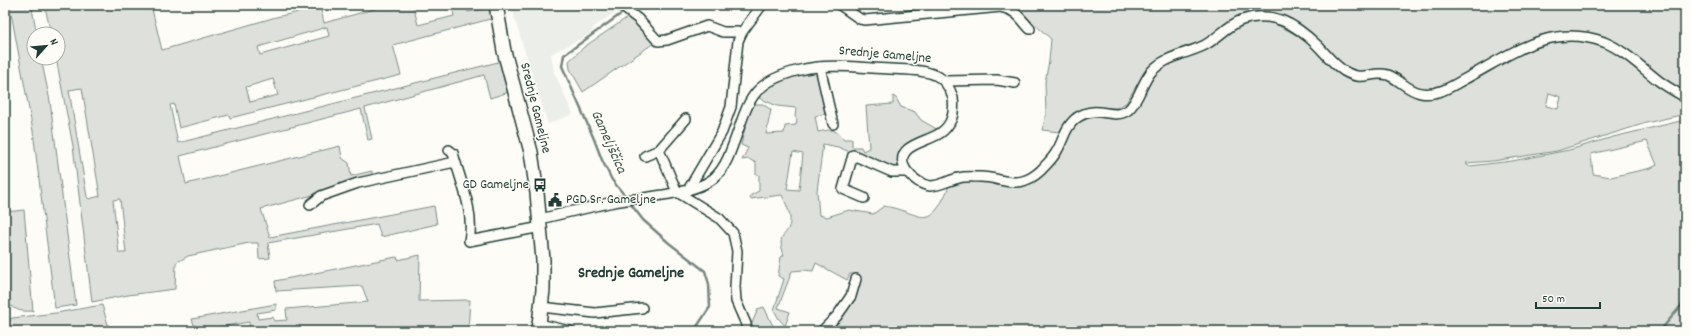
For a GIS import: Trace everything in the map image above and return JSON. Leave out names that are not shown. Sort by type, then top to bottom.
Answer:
[{"type":"street","name":"Srednje Gameljne","points":[[500,5],[497,5],[504,51],[531,152],[541,223],[543,268],[541,307],[538,327],[570,331]]},
{"type":"street","points":[[620,5],[638,19],[658,40],[667,40],[707,26],[723,32],[742,32]]},
{"type":"street","points":[[688,190],[722,132],[731,107],[738,41],[742,32],[762,5]]},
{"type":"street","points":[[840,5],[860,19],[865,20],[1001,7],[1011,9],[1016,12],[1030,29]]},
{"type":"street","points":[[864,198],[843,189],[853,155],[892,172],[906,172],[921,183],[932,186],[961,177],[984,177],[1015,182],[1028,180],[1043,169],[1056,152],[1068,126],[1076,118],[1090,111],[1116,115],[1127,111],[1136,101],[1140,87],[1153,69],[1171,57],[1205,45],[1234,23],[1245,19],[1271,16],[1290,24],[1315,44],[1337,66],[1347,73],[1358,77],[1378,74],[1388,76],[1421,93],[1435,93],[1453,86],[1529,44],[1551,37],[1577,35],[1606,43],[1628,57],[1664,85],[1685,97]]},
{"type":"street","name":"Srednje Gameljne","points":[[541,223],[620,201],[688,190],[705,184],[716,176],[728,157],[747,106],[756,91],[771,80],[786,74],[820,67],[918,71],[936,75],[945,81],[954,102],[954,112],[951,120],[947,128],[939,135],[909,148],[902,161],[906,172]]},
{"type":"street","name":"Srednje Gameljne","points":[[820,67],[833,124]]},
{"type":"street","name":"Srednje Gameljne","points":[[945,81],[997,80],[1015,83]]},
{"type":"street","points":[[645,156],[659,150],[686,119]]},
{"type":"street","points":[[449,150],[453,153],[468,207],[471,233],[469,241],[541,223]]},
{"type":"street","points":[[659,150],[677,192],[719,218],[733,233],[737,251],[735,287],[736,301],[746,324],[746,331]]},
{"type":"street","points":[[310,205],[320,196],[358,183],[455,162]]},
{"type":"street","points":[[822,331],[837,316],[851,296],[856,279]]},
{"type":"street","points":[[541,307],[595,313],[642,308]]},
{"type":"shaded area","points":[[5,5],[151,5],[162,50],[276,17],[317,8],[316,5],[320,5],[324,23],[388,5],[413,5],[418,25],[454,16],[452,5],[466,5],[468,12],[485,9],[485,5],[491,5],[494,18],[393,45],[401,75],[230,118],[229,115],[179,128],[174,104],[170,105],[178,143],[502,61],[509,92],[490,98],[484,75],[365,108],[372,139],[368,140],[361,109],[180,156],[186,184],[340,146],[342,158],[349,163],[351,176],[372,171],[372,179],[261,209],[270,237],[434,206],[437,224],[381,237],[377,224],[268,243],[270,258],[259,259],[258,243],[249,243],[188,256],[176,263],[175,289],[128,295],[92,302],[73,146],[58,66],[66,66],[66,26],[49,26],[45,7],[32,9],[35,26],[26,26],[26,66],[43,66],[50,101],[76,305],[55,308],[33,131],[10,10],[5,12]],"holes":[[[327,27],[329,36],[260,55],[258,47]],[[273,79],[278,95],[250,102],[246,87]],[[82,88],[100,196],[89,199],[87,197],[69,90]],[[120,199],[126,253],[119,253],[113,200]]]},
{"type":"shaded area","points":[[524,5],[615,5],[620,9],[594,27],[590,34],[551,54],[554,72],[573,114],[548,124],[515,20],[513,9]]},
{"type":"shaded area","points":[[1013,5],[1685,5],[1685,92],[1619,46],[1591,34],[1566,31],[1553,32],[1529,39],[1456,80],[1434,88],[1420,88],[1384,70],[1367,71],[1357,74],[1339,63],[1313,34],[1297,22],[1272,13],[1253,13],[1225,26],[1202,41],[1176,50],[1156,61],[1144,73],[1126,103],[1116,108],[1088,107],[1073,113],[1059,132],[1042,130],[1046,115],[1045,82],[1051,39]]},
{"type":"shaded area","points":[[628,17],[654,43],[583,92],[570,69],[569,61],[584,47]]},
{"type":"shaded area","points":[[1267,21],[1300,37],[1343,77],[1354,80],[1363,80],[1385,77],[1433,97],[1453,91],[1511,59],[1550,43],[1570,41],[1591,43],[1613,52],[1660,88],[1685,102],[1685,114],[1646,123],[1557,151],[1493,161],[1466,163],[1470,166],[1512,161],[1569,150],[1613,137],[1685,120],[1685,331],[827,331],[851,287],[854,274],[850,274],[847,280],[816,263],[813,271],[792,271],[778,308],[790,312],[785,326],[779,319],[774,310],[784,279],[778,276],[781,257],[784,255],[781,242],[783,236],[789,228],[790,223],[789,212],[782,195],[750,199],[751,195],[759,191],[759,175],[756,174],[756,163],[749,159],[742,160],[748,148],[741,145],[747,119],[754,104],[763,104],[771,110],[766,134],[784,133],[785,126],[796,125],[796,108],[777,106],[757,97],[770,86],[784,79],[817,70],[826,114],[815,116],[818,132],[830,130],[835,131],[844,139],[852,139],[852,147],[861,147],[863,151],[869,148],[866,106],[893,104],[893,96],[896,98],[901,107],[915,112],[921,120],[940,131],[901,151],[898,162],[899,168],[894,171],[838,147],[823,144],[817,191],[819,215],[827,217],[849,210],[873,214],[884,206],[923,217],[936,211],[949,186],[961,181],[984,180],[1014,187],[1027,183],[1059,156],[1068,140],[1071,129],[1079,121],[1091,115],[1117,118],[1133,112],[1143,90],[1159,69],[1244,23]],"holes":[[[1549,93],[1561,97],[1558,109],[1546,106]],[[1647,141],[1657,165],[1651,168],[1611,177],[1593,174],[1591,154]],[[793,152],[803,154],[799,190],[787,189]]]},
{"type":"shaded area","points":[[24,210],[33,311],[17,310],[10,306],[5,299],[5,212]]},
{"type":"shaded area","points":[[420,255],[419,301],[470,300],[468,331],[250,331],[249,322],[196,331],[192,319],[276,304],[276,310],[257,313],[258,319],[273,317],[274,321],[287,320],[286,309],[368,302],[362,286],[276,291],[275,281],[391,258],[397,257],[398,260]]},
{"type":"shaded area","points":[[102,305],[110,331],[5,331],[5,323],[12,318],[56,313]]},
{"type":"shaded area","points":[[764,307],[773,326],[782,331],[751,331],[753,328],[752,323],[758,309]]},
{"type":"waterway","name":"Gameljščica","points":[[625,11],[564,55],[562,66],[602,160],[612,180],[626,197]]},
{"type":"waterway","name":"Gameljščica","points":[[630,203],[643,220],[669,243],[705,271],[709,284],[710,307],[694,331]]},
{"type":"waterway","points":[[1660,331],[1685,301]]},
{"type":"place","name":"GD Gameljne","points":[[540,185]]},
{"type":"place","name":"PGD Sr. Gameljne","points":[[555,200]]},
{"type":"district","name":"Srednje Gameljne","points":[[631,273]]}]
